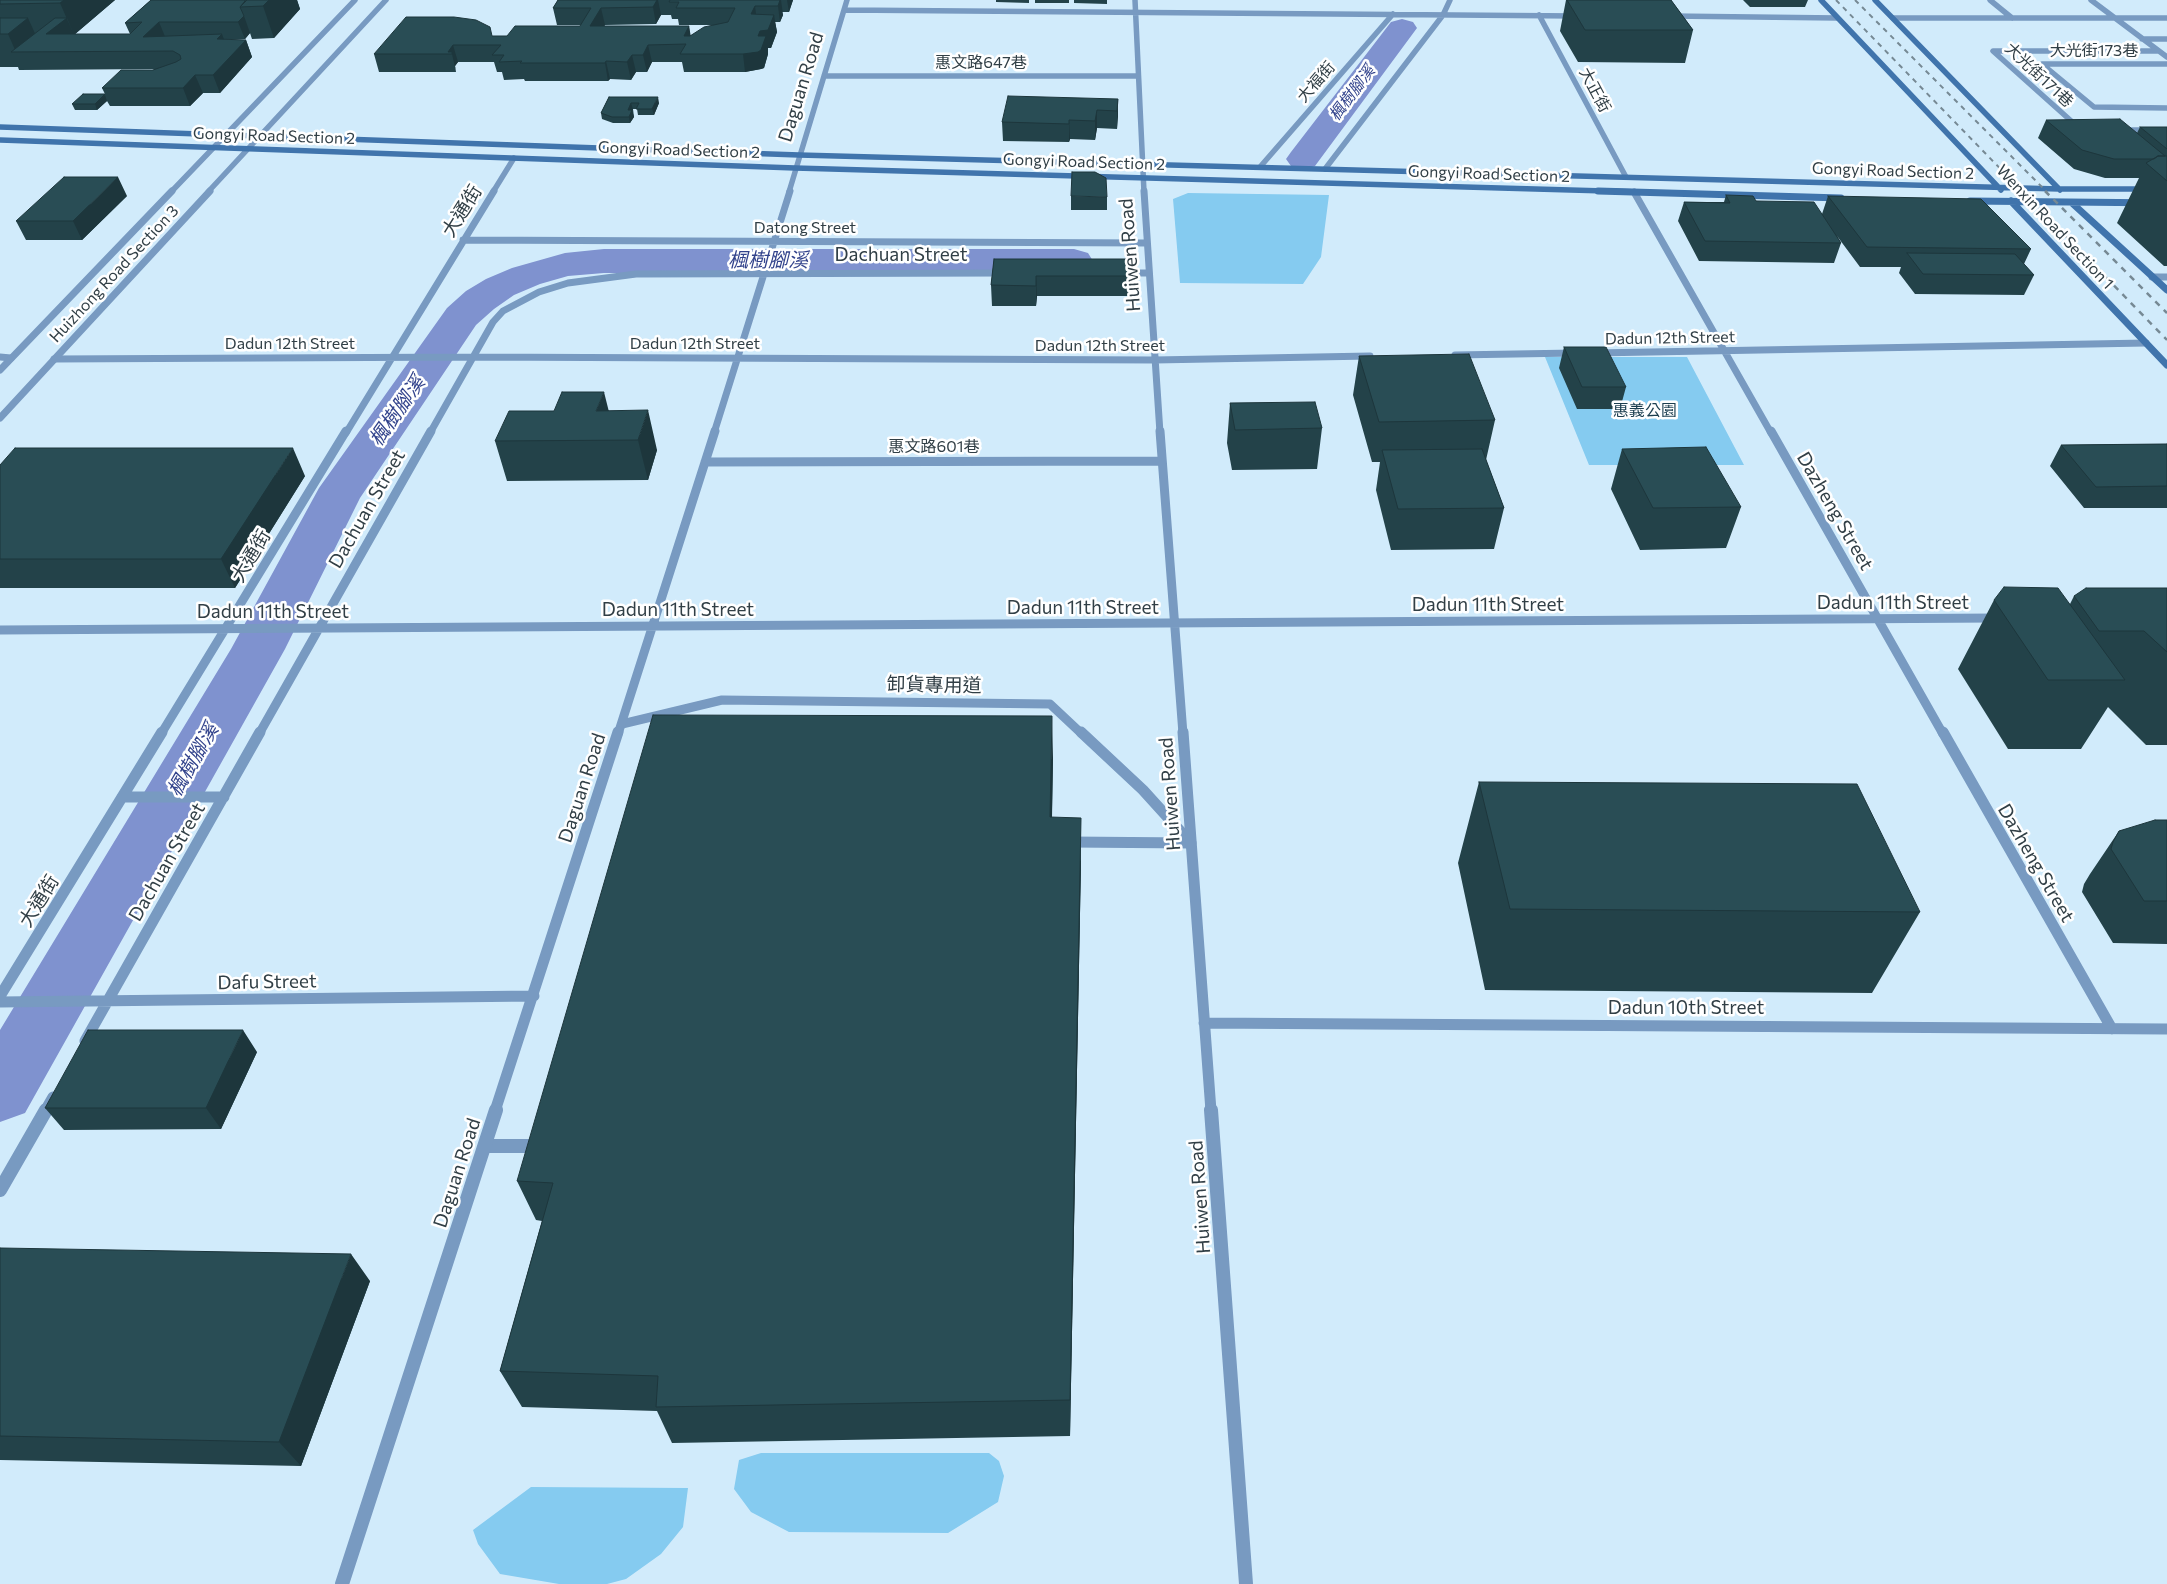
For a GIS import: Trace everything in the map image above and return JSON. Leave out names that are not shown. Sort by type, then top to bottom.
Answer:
[{"type":"main road","name":"Wenxin Road Section 1","points":[[1821,0],[2167,365]]},
{"type":"main road","name":"Wenxin Road Section 1","points":[[1875,0],[2073,204],[2167,290]]},
{"type":"main road","name":"Gongyi Road Section 2","points":[[0,127],[799,155],[1999,188],[2167,189]]},
{"type":"main road","name":"Gongyi Road Section 2","points":[[0,140],[795,168],[1854,198]]},
{"type":"main road","name":"Gongyi Road Section 2","points":[[1963,201],[2073,204],[2167,203]]},
{"type":"street","name":"Huizhong Road Section 3","points":[[0,370],[355,0]]},
{"type":"street","name":"Huizhong Road Section 3","points":[[0,418],[386,0]]},
{"type":"street","name":"Daguan Road","points":[[342,1584],[622,724],[766,270],[795,168],[847,0]]},
{"type":"street","name":"Huiwen Road","points":[[1135,0],[1142,164],[1162,460],[1246,1584]]},
{"type":"street","points":[[1324,169],[1443,15],[1450,0]]},
{"type":"street","points":[[1990,0],[2012,18]]},
{"type":"street","points":[[2091,0],[2167,57]]},
{"type":"street","points":[[844,10],[1579,16]]},
{"type":"street","name":"大福街","points":[[1260,167],[1393,14]]},
{"type":"street","name":"大正街","points":[[1539,15],[1626,177]]},
{"type":"street","points":[[1658,16],[1837,18]]},
{"type":"street","points":[[1893,18],[2167,18]]},
{"type":"street","points":[[2142,39],[2167,39]]},
{"type":"street","name":"大光街171巷","points":[[2090,130],[2080,130],[1993,51],[2158,51]]},
{"type":"street","name":"大光街173巷","points":[[2167,64],[2042,64],[2094,107],[2167,108]]},
{"type":"street","name":"惠文路647巷","points":[[824,76],[1138,76]]},
{"type":"street","points":[[2109,130],[2167,130]]},
{"type":"street","name":"大通街","points":[[0,996],[228,629],[514,158]]},
{"type":"street","name":"Dazheng Street","points":[[1634,192],[2112,1029]]},
{"type":"street","name":"Datong Street","points":[[463,240],[773,244],[1147,243]]},
{"type":"street","name":"Dachuan Street","points":[[78,1053],[493,322],[503,311],[539,292],[568,283],[636,274],[766,270],[1011,273]]},
{"type":"street","points":[[1110,273],[1149,273]]},
{"type":"street","points":[[2152,277],[2167,277]]},
{"type":"street","name":"Dadun 12th Street","points":[[1450,355],[2146,343]]},
{"type":"street","name":"Dadun 12th Street","points":[[54,359],[473,357],[1155,360],[1381,356]]},
{"type":"street","points":[[0,357],[11,358]]},
{"type":"street","name":"惠文路601巷","points":[[705,462],[1162,460]]},
{"type":"street","name":"Dadun 11th Street","points":[[0,630],[2008,618]]},
{"type":"street","name":"卸貨專用道","points":[[622,724],[722,700],[1050,704],[1143,790],[1191,843]]},
{"type":"street","points":[[122,797],[224,797]]},
{"type":"street","points":[[1060,842],[1191,843]]},
{"type":"street","name":"Dafu Street","points":[[0,1002],[534,996]]},
{"type":"street","name":"Dadun 10th Street","points":[[1204,1023],[2167,1029]]},
{"type":"street","points":[[0,1190],[59,1087]]},
{"type":"street","points":[[486,1146],[556,1146]]},
{"type":"green space","points":[[1188,193],[1329,195],[1321,257],[1303,284],[1180,283],[1173,199]]},
{"type":"green space","name":"惠義公園","points":[[1545,357],[1687,357],[1744,465],[1589,465]]},
{"type":"green space","points":[[761,1453],[989,1453],[999,1461],[1004,1476],[998,1502],[948,1533],[789,1532],[751,1512],[734,1489],[739,1460]]},
{"type":"green space","points":[[531,1487],[688,1488],[683,1527],[661,1554],[626,1579],[607,1584],[559,1584],[500,1574],[478,1544],[473,1530]]},
{"type":"building","points":[[0,0],[64,0],[60,3],[0,4]]},
{"type":"building","points":[[151,0],[245,0],[240,7],[244,16],[238,22],[159,22],[143,37],[222,34],[217,39],[246,40],[213,75],[195,75],[183,88],[102,88],[121,70],[153,70],[181,59],[180,55],[173,51],[11,52],[55,18],[67,18],[46,34],[130,34],[142,22],[125,23]]},
{"type":"building","points":[[247,0],[269,0],[263,6],[240,7]]},
{"type":"building","points":[[558,0],[657,0],[653,7],[601,8],[590,26],[689,26],[684,36],[690,36],[704,27],[728,22],[735,8],[676,8],[679,2],[669,2],[670,0],[780,0],[778,6],[755,6],[751,14],[774,15],[768,30],[760,31],[758,36],[766,36],[761,50],[743,54],[680,54],[686,44],[648,45],[643,55],[632,55],[627,62],[606,61],[605,63],[499,62],[504,55],[492,55],[501,45],[453,45],[448,52],[452,52],[452,54],[374,54],[406,17],[454,17],[476,20],[490,27],[492,36],[507,36],[515,26],[580,26],[591,8],[553,8]]},
{"type":"building","points":[[1567,0],[1671,0],[1693,30],[1585,30]]},
{"type":"building","points":[[0,18],[28,18],[8,34],[0,34]]},
{"type":"building","points":[[83,94],[105,94],[95,104],[72,104]]},
{"type":"building","points":[[1008,96],[1118,99],[1117,111],[1097,110],[1095,121],[1069,120],[1069,124],[1002,122]]},
{"type":"building","points":[[609,97],[658,97],[652,109],[636,109],[639,103],[631,103],[628,110],[632,110],[629,117],[612,117],[601,113]]},
{"type":"building","points":[[2120,119],[2165,156],[2158,156],[2154,159],[2114,159],[2082,150],[2046,120]]},
{"type":"building","points":[[2140,127],[2167,127],[2167,149]]},
{"type":"building","points":[[2158,156],[2167,156],[2167,181],[2146,163]]},
{"type":"building","points":[[1072,172],[1095,172],[1106,178],[1107,197],[1071,196]]},
{"type":"building","points":[[64,177],[118,177],[73,221],[16,221]]},
{"type":"building","points":[[1726,195],[1753,196],[1756,201],[1814,202],[1841,243],[1705,241],[1684,202],[1730,203]]},
{"type":"building","points":[[1828,196],[1981,199],[2031,249],[1867,247]]},
{"type":"building","points":[[1907,253],[2015,254],[2034,275],[1923,274]]},
{"type":"building","points":[[994,259],[1130,259],[1131,276],[1036,276],[1036,286],[991,285]]},
{"type":"building","points":[[1564,347],[1606,347],[1626,387],[1582,387]]},
{"type":"building","points":[[1469,354],[1495,420],[1379,422],[1359,356]]},
{"type":"building","points":[[562,392],[604,392],[596,411],[648,410],[638,440],[495,441],[509,411],[554,411]]},
{"type":"building","points":[[1315,402],[1322,428],[1235,430],[1230,403]]},
{"type":"building","points":[[2167,444],[2167,486],[2096,487],[2061,445]]},
{"type":"building","points":[[1706,447],[1741,507],[1653,508],[1622,449]]},
{"type":"building","points":[[15,448],[293,448],[221,559],[0,559],[0,465]]},
{"type":"building","points":[[1482,449],[1504,508],[1398,509],[1382,450]]},
{"type":"building","points":[[2004,587],[2058,588],[2125,680],[2048,680],[1994,600]]},
{"type":"building","points":[[2086,588],[2167,588],[2167,652],[2144,631],[2099,631],[2074,596]]},
{"type":"building","points":[[653,715],[1052,716],[1050,817],[1081,818],[1070,1400],[656,1407],[658,1376],[500,1371],[553,1183],[517,1181]]},
{"type":"building","points":[[1479,782],[1857,784],[1920,912],[1510,909]]},
{"type":"building","points":[[2155,820],[2167,820],[2167,901],[2144,901],[2111,849],[2119,831]]},
{"type":"building","points":[[88,1030],[243,1030],[206,1108],[45,1108]]},
{"type":"building","points":[[0,1248],[351,1254],[279,1442],[0,1436]]},
{"type":"waterway","name":"楓樹腳溪","points":[[1303,159],[1402,28]]},
{"type":"waterway","name":"楓樹腳溪","points":[[0,1092],[258,649],[336,498],[461,317],[480,300],[500,287],[526,276],[565,265],[604,261],[1074,261]]},
{"type":"railway","points":[[1836,0],[2023,192]]},
{"type":"railway","points":[[1855,0],[2047,192]]},
{"type":"railway","points":[[2022,191],[2167,340]]},
{"type":"railway","points":[[2045,191],[2167,313]]}]
